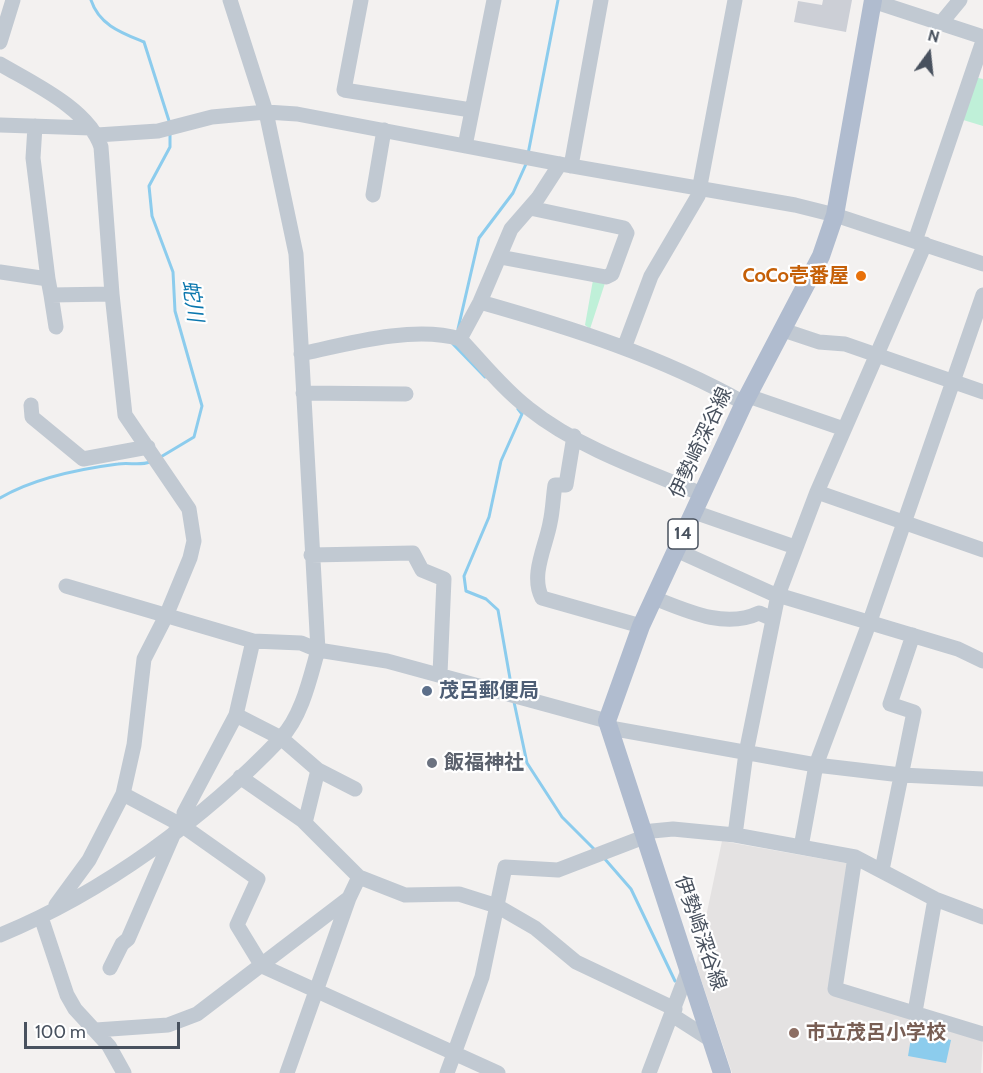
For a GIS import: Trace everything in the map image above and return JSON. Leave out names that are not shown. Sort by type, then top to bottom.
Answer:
[{"type":"main road","name":"伊勢崎深谷線","points":[[722,1073],[608,724],[640,627],[746,399],[821,256],[835,215],[873,0]]},
{"type":"street","points":[[0,42],[13,0]]},
{"type":"street","points":[[0,935],[40,918],[82,896],[181,827],[240,777],[281,738],[298,708],[318,650],[293,230],[266,112],[230,0]]},
{"type":"street","points":[[361,0],[344,90],[471,110]]},
{"type":"street","points":[[465,146],[494,0]]},
{"type":"street","points":[[460,339],[480,302],[511,230],[566,165],[601,0]]},
{"type":"street","points":[[624,348],[651,276],[700,188],[735,0]]},
{"type":"street","points":[[735,835],[746,753],[778,595],[817,492],[877,357],[920,242],[983,39],[873,0]]},
{"type":"street","points":[[941,23],[960,0]]},
{"type":"street","points":[[0,64],[50,93],[94,131],[100,147],[125,415],[189,508],[194,541],[190,558],[166,616],[144,659],[134,745],[123,794],[89,860],[40,918]]},
{"type":"street","points":[[0,124],[94,131],[158,131],[212,117],[266,112],[297,114],[566,165],[795,205],[835,215],[983,264]]},
{"type":"street","points":[[34,126],[33,158],[56,327]]},
{"type":"street","points":[[373,195],[384,130]]},
{"type":"street","points":[[500,257],[606,277],[612,274],[627,233],[624,228],[530,208]]},
{"type":"street","points":[[0,272],[48,279]]},
{"type":"street","points":[[51,295],[112,294]]},
{"type":"street","points":[[801,847],[816,765],[870,621],[983,295]]},
{"type":"street","points":[[480,302],[580,330],[694,375],[746,399],[844,429]]},
{"type":"street","points":[[783,330],[819,342],[845,344],[983,392]]},
{"type":"street","points":[[301,354],[360,341],[411,335],[460,339],[526,407],[553,426],[622,461],[702,494]]},
{"type":"street","points":[[303,393],[406,394]]},
{"type":"street","points":[[31,405],[32,417],[83,459],[148,447]]},
{"type":"street","points":[[574,436],[566,486],[555,485],[551,522],[537,573],[542,597],[640,627]]},
{"type":"street","points":[[817,492],[983,550]]},
{"type":"street","points":[[694,512],[795,547]]},
{"type":"street","points":[[676,550],[778,595],[958,649],[983,661]]},
{"type":"street","points":[[311,555],[413,553],[422,570],[444,579],[440,674]]},
{"type":"street","points":[[66,586],[253,641],[301,643],[318,650],[387,661],[440,674],[608,724],[816,765],[901,775],[983,779]]},
{"type":"street","points":[[654,598],[696,615],[744,620],[759,613],[773,619]]},
{"type":"street","points":[[882,870],[914,712],[890,704],[913,635]]},
{"type":"street","points":[[110,968],[122,944],[128,939],[181,827],[184,813],[236,716],[253,641]]},
{"type":"street","points":[[236,716],[281,738],[318,770],[355,789]]},
{"type":"street","points":[[305,823],[318,770]]},
{"type":"street","points":[[240,777],[305,823],[359,877],[405,895],[459,894],[497,906],[535,928],[576,962],[674,1012],[711,1040]]},
{"type":"street","points":[[123,794],[181,827],[258,879],[237,925],[262,966],[498,1073]]},
{"type":"street","points":[[447,1073],[482,977],[505,867],[558,870],[643,834],[673,830],[735,835],[855,858],[882,870],[935,900],[983,917]]},
{"type":"street","points":[[855,858],[835,989],[983,1034]]},
{"type":"street","points":[[287,1073],[349,898],[359,877]]},
{"type":"street","points":[[96,1030],[168,1025],[197,1014],[349,898]]},
{"type":"street","points":[[915,1012],[935,900]]},
{"type":"street","points":[[40,918],[67,995],[75,1010],[96,1030],[124,1073]]},
{"type":"street","points":[[649,1073],[689,969]]},
{"type":"shaded area","points":[[722,841],[851,864],[831,991],[983,1038],[981,1073],[732,1073],[696,964]]},
{"type":"green space","points":[[974,77],[983,79],[983,126],[960,119]]},
{"type":"green space","points":[[593,280],[605,283],[590,329],[585,325]]},
{"type":"water","points":[[912,1032],[951,1040],[946,1063],[908,1056]]},
{"type":"building","points":[[823,0],[852,0],[846,32],[794,22],[798,1],[822,5]]},
{"type":"waterway","name":"蛇川","points":[[91,0],[105,22],[144,42],[170,124]]},
{"type":"waterway","points":[[528,154],[558,0]]},
{"type":"waterway","name":"蛇川","points":[[159,458],[194,437],[202,406],[175,311],[173,272],[152,216],[149,186],[170,147],[170,134]]},
{"type":"waterway","points":[[458,329],[479,238],[513,193],[526,164]]},
{"type":"waterway","points":[[453,344],[485,377]]},
{"type":"waterway","points":[[512,690],[498,610],[486,599],[466,591],[464,576],[489,517],[501,461],[522,414],[518,409]]},
{"type":"waterway","name":"蛇川","points":[[0,498],[27,485],[72,472],[118,464],[150,462]]},
{"type":"waterway","points":[[514,702],[527,763],[562,817],[595,850]]},
{"type":"waterway","points":[[604,858],[631,889],[675,981]]},
{"type":"place","name":"CoCo壱番屋","points":[[861,276]]},
{"type":"place","name":"茂呂郵便局","points":[[427,691]]},
{"type":"place","name":"飯福神社","points":[[432,763]]},
{"type":"place","name":"市立茂呂小学校","points":[[794,1033]]}]
